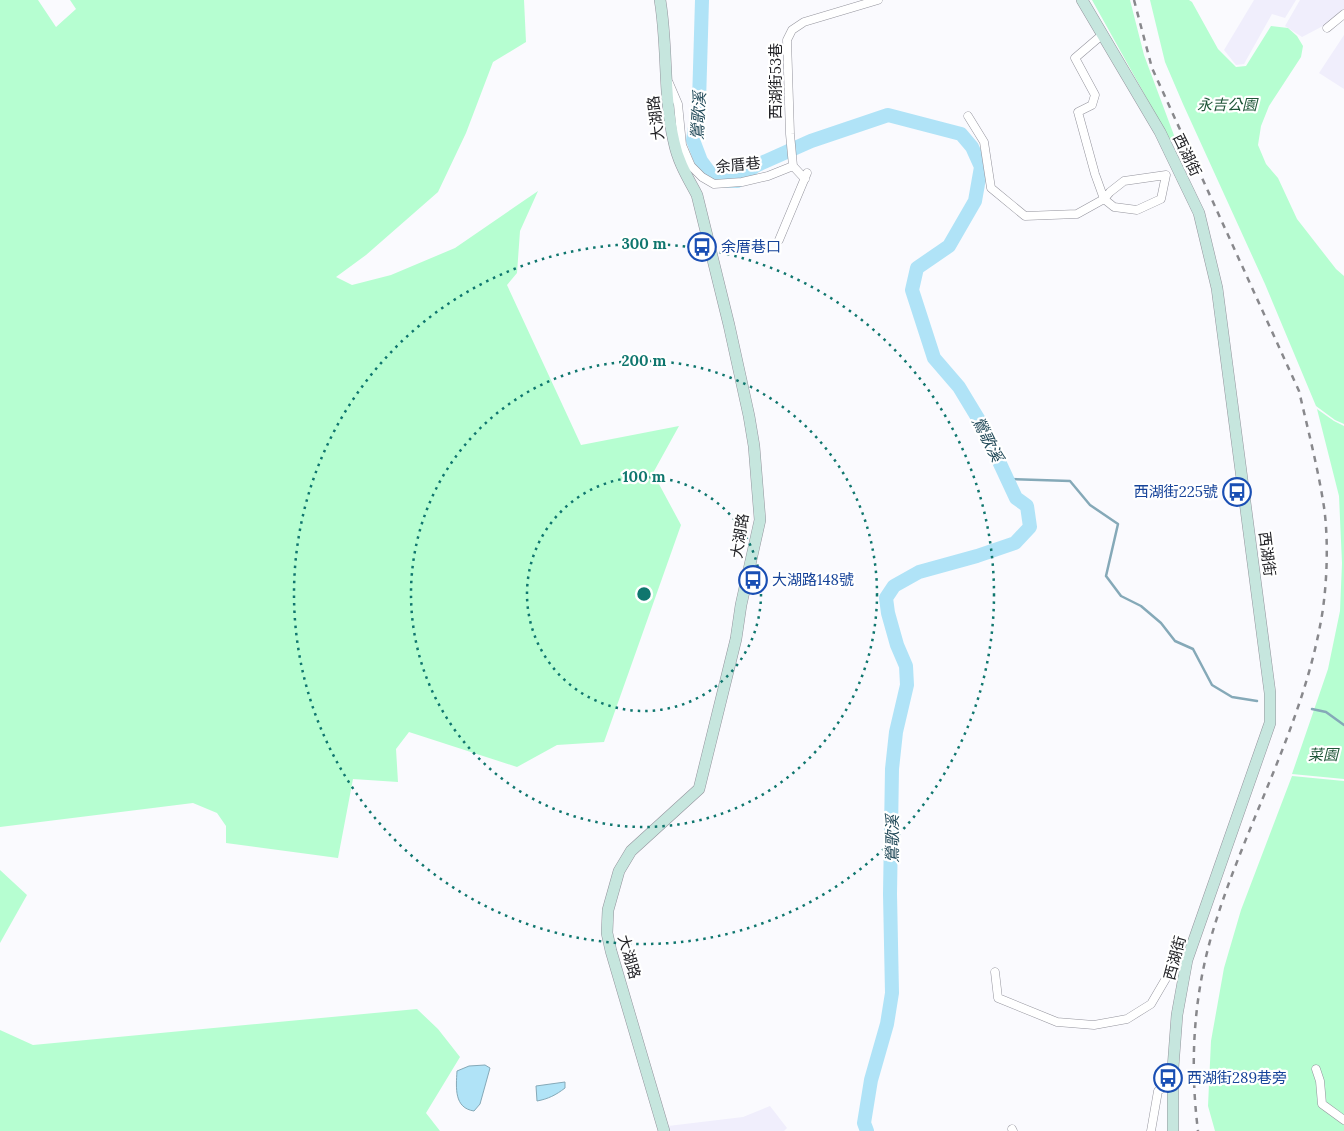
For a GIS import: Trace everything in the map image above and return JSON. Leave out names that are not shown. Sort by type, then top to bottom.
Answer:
[{"type":"street","name":"大湖路","points":[[660,0],[664,27],[670,119],[674,144],[682,168],[697,195],[743,387],[754,446],[760,520],[741,605],[736,639],[699,789],[631,852],[619,871],[608,910],[607,933],[611,951],[664,1131]]},
{"type":"street","name":"西湖街53巷","points":[[793,166],[787,40],[792,30],[804,22],[878,0]]},
{"type":"street","name":"西湖街","points":[[1082,0],[1160,132],[1199,213],[1217,288],[1270,693],[1270,723],[1187,960],[1177,1015],[1173,1082],[1173,1131]]},
{"type":"street","points":[[1327,28],[1344,14]]},
{"type":"street","points":[[968,116],[984,142],[991,188],[1026,216],[1077,214],[1104,199],[1124,180],[1166,176],[1161,199],[1137,210],[1114,208],[1104,199],[1095,174],[1078,112],[1092,104],[1095,95],[1075,58],[1103,34]]},
{"type":"street","name":"余厝巷","points":[[668,79],[678,104],[682,145],[691,166],[702,177],[714,184],[742,182],[768,176],[793,166]]},
{"type":"street","points":[[779,240],[806,176],[793,166]]},
{"type":"street","points":[[995,972],[998,998],[1057,1022],[1094,1025],[1127,1019],[1151,1004],[1168,975],[1187,960]]},
{"type":"street","points":[[1316,1070],[1320,1081],[1322,1104],[1344,1120]]},
{"type":"street","points":[[1151,1131],[1158,1090],[1173,1082]]},
{"type":"shaded area","points":[[1254,0],[1296,0],[1285,18],[1272,14],[1244,64],[1236,65],[1224,50]]},
{"type":"shaded area","points":[[1300,0],[1344,0],[1344,10],[1325,25],[1302,37],[1285,26]]},
{"type":"shaded area","points":[[1344,35],[1344,89],[1319,73]]},
{"type":"shaded area","points":[[770,1106],[787,1128],[784,1131],[668,1131],[668,1126],[743,1117]]},
{"type":"green space","points":[[0,0],[38,0],[56,27],[76,9],[70,0],[524,0],[526,42],[493,62],[466,133],[438,192],[366,255],[336,277],[352,285],[391,275],[455,248],[538,191],[520,231],[517,273],[507,285],[581,445],[679,426],[653,473],[681,525],[604,742],[557,745],[517,767],[409,732],[396,749],[398,782],[353,779],[338,858],[226,843],[226,826],[217,813],[193,803],[0,827]]},
{"type":"green space","points":[[1092,0],[1130,0],[1144,55],[1175,138],[1173,141],[1170,140]]},
{"type":"green space","name":"永吉公園","points":[[1150,0],[1189,0],[1192,2],[1218,49],[1236,67],[1246,66],[1271,26],[1288,28],[1297,36],[1303,46],[1301,57],[1269,106],[1261,126],[1258,145],[1266,164],[1278,178],[1297,219],[1336,269],[1344,276],[1344,424],[1335,420],[1316,406],[1265,284],[1165,62]]},
{"type":"green space","name":"菜園","points":[[1317,409],[1344,426],[1344,779],[1292,774],[1328,669],[1340,611],[1342,563],[1339,496]]},
{"type":"green space","points":[[1292,776],[1344,781],[1344,1131],[1215,1131],[1208,1106],[1211,1041],[1224,968],[1241,910]]},
{"type":"green space","points":[[0,870],[27,895],[0,943]]},
{"type":"green space","points":[[417,1009],[438,1029],[460,1057],[426,1113],[440,1131],[0,1131],[0,1030],[33,1045]]},
{"type":"water","points":[[485,1065],[490,1068],[480,1104],[474,1111],[467,1109],[460,1102],[458,1096],[456,1084],[457,1071],[469,1066]]},
{"type":"water","points":[[565,1082],[565,1088],[555,1095],[537,1101],[536,1086]]},
{"type":"waterway","name":"鶯歌溪","points":[[702,0],[699,102],[693,140],[701,161],[715,180],[737,181],[755,166],[811,141],[888,115],[961,134],[972,147],[981,167],[975,201],[949,246],[917,268],[912,290],[934,358],[959,387],[982,425],[1016,498],[1027,506],[1030,527],[1015,543],[919,572],[894,586],[886,598],[897,645],[906,666],[907,685],[896,732],[892,769],[890,894],[892,993],[887,1024],[871,1080],[864,1123],[867,1131]]},
{"type":"waterway","points":[[1007,479],[1070,481],[1090,505],[1118,524],[1106,576],[1121,596],[1141,606],[1161,623],[1175,641],[1193,649],[1212,685],[1232,697],[1257,701]]},
{"type":"waterway","points":[[1312,709],[1326,712],[1344,725]]},
{"type":"railway","points":[[1134,0],[1152,68],[1299,391],[1319,478],[1326,536],[1324,598],[1320,626],[1310,667],[1284,746],[1222,901],[1204,964],[1197,1011],[1194,1059],[1198,1131]]},
{"type":"place","name":"余厝巷口","points":[[702,247]]},
{"type":"place","name":"西湖街225號","points":[[1237,492]]},
{"type":"place","name":"大湖路148號","points":[[753,580]]},
{"type":"place","name":"西湖街289巷旁","points":[[1168,1078]]}]
